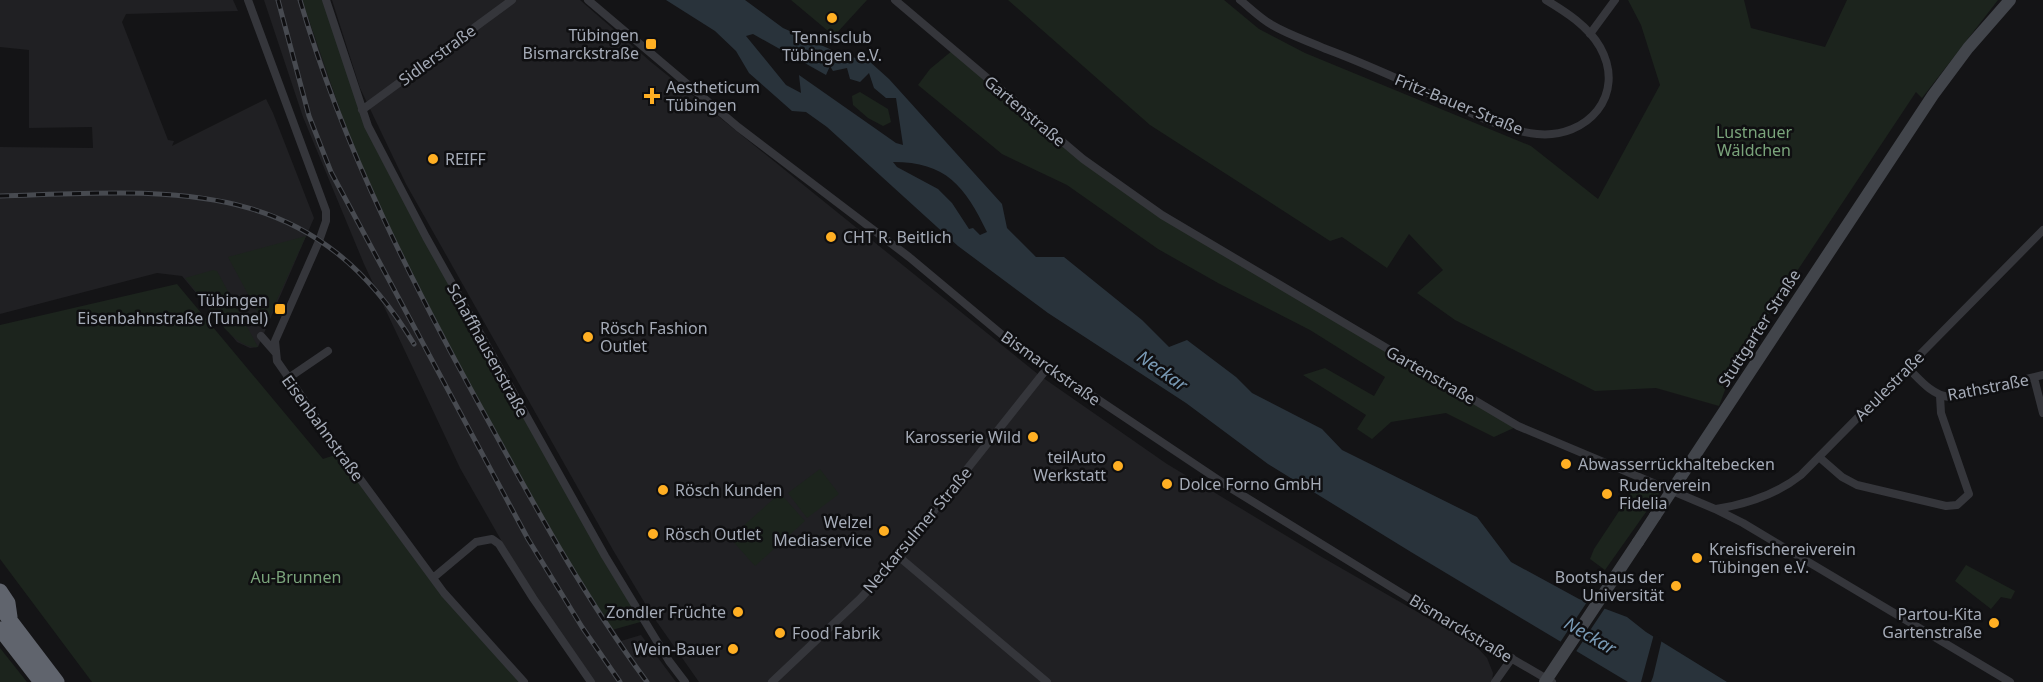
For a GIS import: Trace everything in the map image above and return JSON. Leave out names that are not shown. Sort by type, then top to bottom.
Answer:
[{"type":"highway","points":[[0,591],[8,603],[5,625]]},
{"type":"highway","points":[[0,607],[5,625],[41,682]]},
{"type":"highway","points":[[5,625],[57,682]]},
{"type":"main road","name":"Stuttgarter Straße","points":[[1545,682],[1933,95],[1968,48],[2010,0]]},
{"type":"street","points":[[248,0],[326,211],[324,227],[279,331],[275,352]]},
{"type":"street","name":"Schaffhausenstraße","points":[[326,0],[362,110],[382,154],[496,367],[610,565],[685,682]]},
{"type":"street","name":"Sidlerstraße","points":[[362,110],[512,0]]},
{"type":"street","name":"Bismarckstraße","points":[[588,0],[738,127],[909,257],[1006,338],[1229,487],[1552,682]]},
{"type":"street","name":"Gartenstraße","points":[[895,0],[1083,159],[1181,227],[1518,426],[1715,509],[2010,682]]},
{"type":"street","name":"Fritz-Bauer-Straße","points":[[1240,0],[1272,25],[1304,40],[1485,117],[1536,134],[1562,133],[1581,127],[1594,116],[1608,91],[1607,66],[1599,45],[1573,17],[1546,0]]},
{"type":"street","points":[[1590,34],[1616,0]]},
{"type":"street","name":"Aeulestraße","points":[[1715,509],[1758,499],[1801,475],[2043,230]]},
{"type":"street","name":"Eisenbahnstraße","points":[[261,336],[275,352],[288,379],[433,578],[524,682]]},
{"type":"street","points":[[288,379],[328,351]]},
{"type":"street","name":"Neckarsulmer Straße","points":[[772,682],[861,598],[898,556],[1049,366]]},
{"type":"street","name":"Rathstraße","points":[[1908,368],[1940,396],[1959,396],[2038,377]]},
{"type":"street","points":[[2038,377],[2043,413]]},
{"type":"street","points":[[1819,457],[1842,477],[1857,485],[1946,506],[1957,505],[1968,494],[1941,413],[1940,396]]},
{"type":"street","points":[[433,578],[476,542],[492,539],[499,544],[591,682]]},
{"type":"street","points":[[898,556],[1047,682]]},
{"type":"street","points":[[1496,682],[1512,658]]},
{"type":"shaded area","points":[[0,0],[233,0],[238,11],[126,14],[122,22],[168,140],[174,141],[172,146],[266,99],[273,113],[314,218],[258,347],[250,348],[237,342],[182,276],[157,273],[0,314],[0,147],[93,148],[92,127],[29,128],[29,50],[0,47]]},
{"type":"shaded area","points":[[264,0],[302,0],[350,139],[391,235],[521,479],[580,582],[612,630],[621,641],[641,635],[676,682],[590,682],[534,598],[460,468],[364,264],[303,117]]},
{"type":"shaded area","points":[[332,0],[580,0],[651,62],[1039,375],[1167,464],[1475,645],[1487,658],[1493,673],[1492,682],[699,682],[652,615],[613,550],[406,184],[360,88]]},
{"type":"green space","points":[[302,0],[326,0],[368,126],[644,621],[612,630],[552,533],[412,279],[350,139]]},
{"type":"green space","name":"Tennisclub Tübingen e.V.","points":[[791,0],[867,0],[834,36]]},
{"type":"green space","name":"Lustnauer Wäldchen","points":[[1008,0],[1224,0],[1259,29],[1305,53],[1531,146],[1598,199],[1660,85],[1641,25],[1628,0],[1744,0],[1751,28],[1825,47],[1847,0],[1998,0],[1922,98],[1916,92],[1734,366],[1719,406],[1656,388],[1595,391],[1455,320],[1417,293],[1443,270],[1409,234],[1387,268],[1342,237],[1330,241],[1150,125]]},
{"type":"green space","points":[[953,50],[1128,192],[1518,426],[1494,437],[1446,413],[1391,422],[1372,439],[1357,429],[1366,415],[1303,375],[1325,368],[1374,396],[1385,377],[1310,330],[1158,249],[1067,185],[1002,154],[918,85],[930,69]]},
{"type":"green space","points":[[860,92],[888,109],[891,122],[883,126],[868,118],[853,105],[852,96]]},
{"type":"green space","points":[[306,236],[265,326],[228,257]]},
{"type":"green space","points":[[213,270],[217,271],[258,347],[248,346],[228,332],[185,278]]},
{"type":"green space","name":"Au-Brunnen","points":[[177,284],[323,459],[341,453],[444,593],[524,682],[92,682],[0,559],[0,325]]},
{"type":"green space","points":[[820,469],[839,494],[807,518],[788,493]]},
{"type":"green space","points":[[1641,478],[1663,488],[1605,570],[1590,559],[1594,549]]},
{"type":"green space","points":[[780,493],[805,521],[755,566],[730,538]]},
{"type":"green space","points":[[1966,565],[2015,591],[2011,599],[2001,597],[1991,609],[1955,581]]},
{"type":"green space","points":[[0,648],[27,682],[0,682]]},
{"type":"water","name":"Neckar","points":[[666,0],[745,0],[783,28],[843,55],[869,61],[889,79],[1002,204],[1007,228],[1036,257],[1064,257],[1142,320],[1169,347],[1187,340],[1236,377],[1252,393],[1322,429],[1342,450],[1477,517],[1511,562],[1579,599],[1627,617],[1646,632],[1727,682],[1628,682],[1268,464],[1186,403],[1048,313],[958,246],[827,127],[806,112],[792,111],[749,73],[736,51],[715,31]],"holes":[[[753,34],[826,75],[830,66],[833,71],[847,68],[850,79],[860,82],[869,73],[874,88],[886,98],[896,98],[903,145],[896,143],[799,75],[801,93],[786,85],[746,36]],[[893,162],[927,166],[952,180],[962,190],[987,232],[980,235],[973,228],[969,229],[952,203],[938,189],[897,167]]]},
{"type":"pier","points":[[1589,599],[1607,605],[1575,653],[1559,644]]},
{"type":"pier","points":[[1654,634],[1662,639],[1653,677],[1651,682],[1641,682]]},
{"type":"railway","points":[[278,0],[309,116],[331,172],[528,539],[582,627],[620,682]]},
{"type":"railway","points":[[300,0],[318,56],[360,165],[435,323],[584,589],[647,682]]},
{"type":"railway","points":[[0,196],[124,193],[180,196],[234,204],[284,221],[330,248],[374,288],[414,344]]},
{"type":"place","name":"Tennisclub Tübingen e.V.","points":[[832,18]]},
{"type":"place","name":"Tübingen Bismarckstraße","points":[[651,44]]},
{"type":"place","name":"Aestheticum Tübingen","points":[[652,96]]},
{"type":"place","name":"REIFF","points":[[433,159]]},
{"type":"place","name":"CHT R. Beitlich","points":[[831,237]]},
{"type":"place","name":"Tübingen Eisenbahnstraße (Tunnel)","points":[[280,309]]},
{"type":"place","name":"Rösch Fashion Outlet","points":[[588,337]]},
{"type":"place","name":"Karosserie Wild","points":[[1033,437]]},
{"type":"place","name":"Abwasserrückhaltebecken","points":[[1566,464]]},
{"type":"place","name":"teilAuto Werkstatt","points":[[1118,466]]},
{"type":"place","name":"Dolce Forno GmbH","points":[[1167,484]]},
{"type":"place","name":"Rösch Kunden","points":[[663,490]]},
{"type":"place","name":"Ruderverein Fidelia","points":[[1607,494]]},
{"type":"place","name":"Welzel Mediaservice","points":[[884,531]]},
{"type":"place","name":"Rösch Outlet","points":[[653,534]]},
{"type":"place","name":"Kreisfischereiverein Tübingen e.V.","points":[[1697,558]]},
{"type":"place","name":"Bootshaus der Universität","points":[[1676,586]]},
{"type":"place","name":"Zondler Früchte","points":[[738,612]]},
{"type":"place","name":"Partou-Kita Gartenstraße","points":[[1994,623]]},
{"type":"place","name":"Food Fabrik","points":[[780,633]]},
{"type":"place","name":"Wein-Bauer","points":[[733,649]]}]
